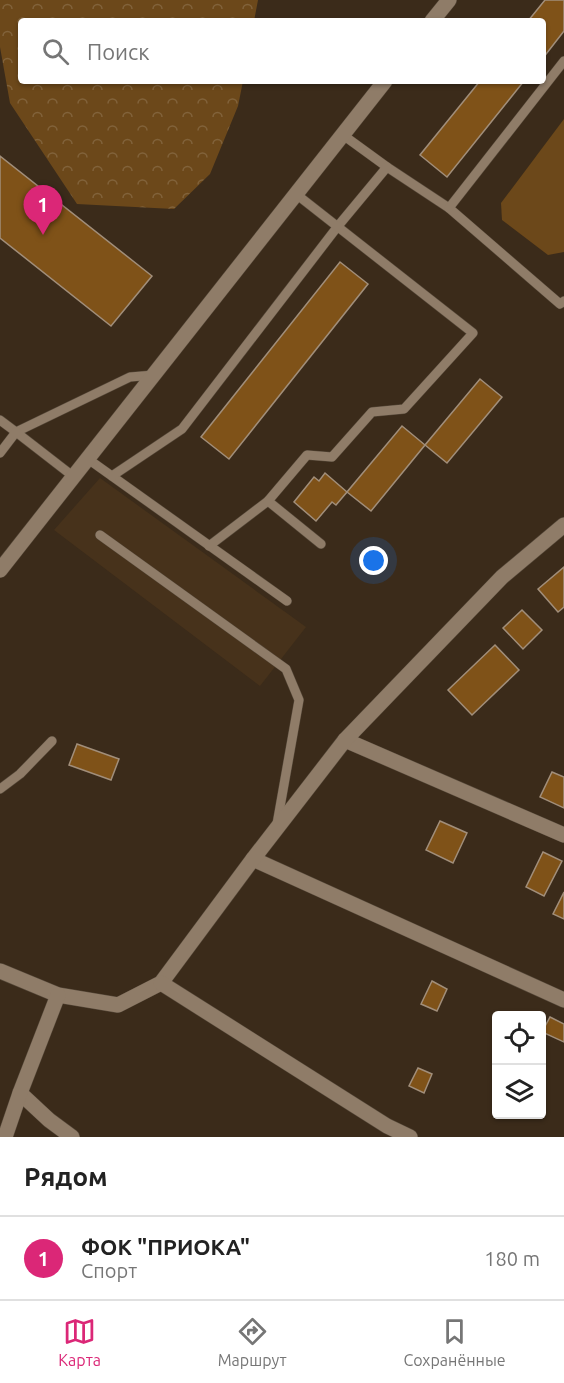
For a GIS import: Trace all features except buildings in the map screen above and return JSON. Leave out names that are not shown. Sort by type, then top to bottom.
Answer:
[{"type":"street","points":[[434,18],[449,0]]},
{"type":"street","points":[[3,561],[74,477],[383,84]]},
{"type":"street","points":[[0,971],[58,995],[118,1005],[161,983],[345,740],[502,578],[564,525]]},
{"type":"street","points":[[345,740],[564,835]]},
{"type":"street","points":[[253,859],[564,1000]]},
{"type":"street","points":[[161,983],[387,1126],[410,1137]]},
{"type":"street","points":[[6,1137],[58,995]]},
{"type":"street","points":[[20,1094],[72,1137]]},
{"type":"lane","points":[[449,208],[564,61]]},
{"type":"lane","points":[[343,135],[449,208],[560,303],[564,300]]},
{"type":"lane","points":[[112,476],[182,429],[338,226],[387,167]]},
{"type":"lane","points":[[209,546],[268,501],[307,455],[332,457],[372,412],[404,410],[473,333],[296,194]]},
{"type":"lane","points":[[0,453],[16,432],[130,377],[154,375]]},
{"type":"lane","points":[[0,420],[74,477]]},
{"type":"lane","points":[[88,459],[287,601]]},
{"type":"lane","points":[[268,501],[321,544]]},
{"type":"lane","points":[[100,535],[286,669],[299,700],[276,829]]},
{"type":"lane","points":[[0,789],[20,774],[52,741]]},
{"type":"shaded area","points":[[100,478],[306,627],[260,686],[54,530]]},
{"type":"green space","points":[[0,0],[258,0],[255,18],[18,18],[18,84],[242,84],[238,106],[210,174],[174,209],[77,204],[10,103],[0,47]]},
{"type":"green space","points":[[564,119],[564,252],[548,255],[502,220],[501,203]]},
{"type":"place","name":"ФОК \"ПРИОКА\"","points":[[43,235]]}]
